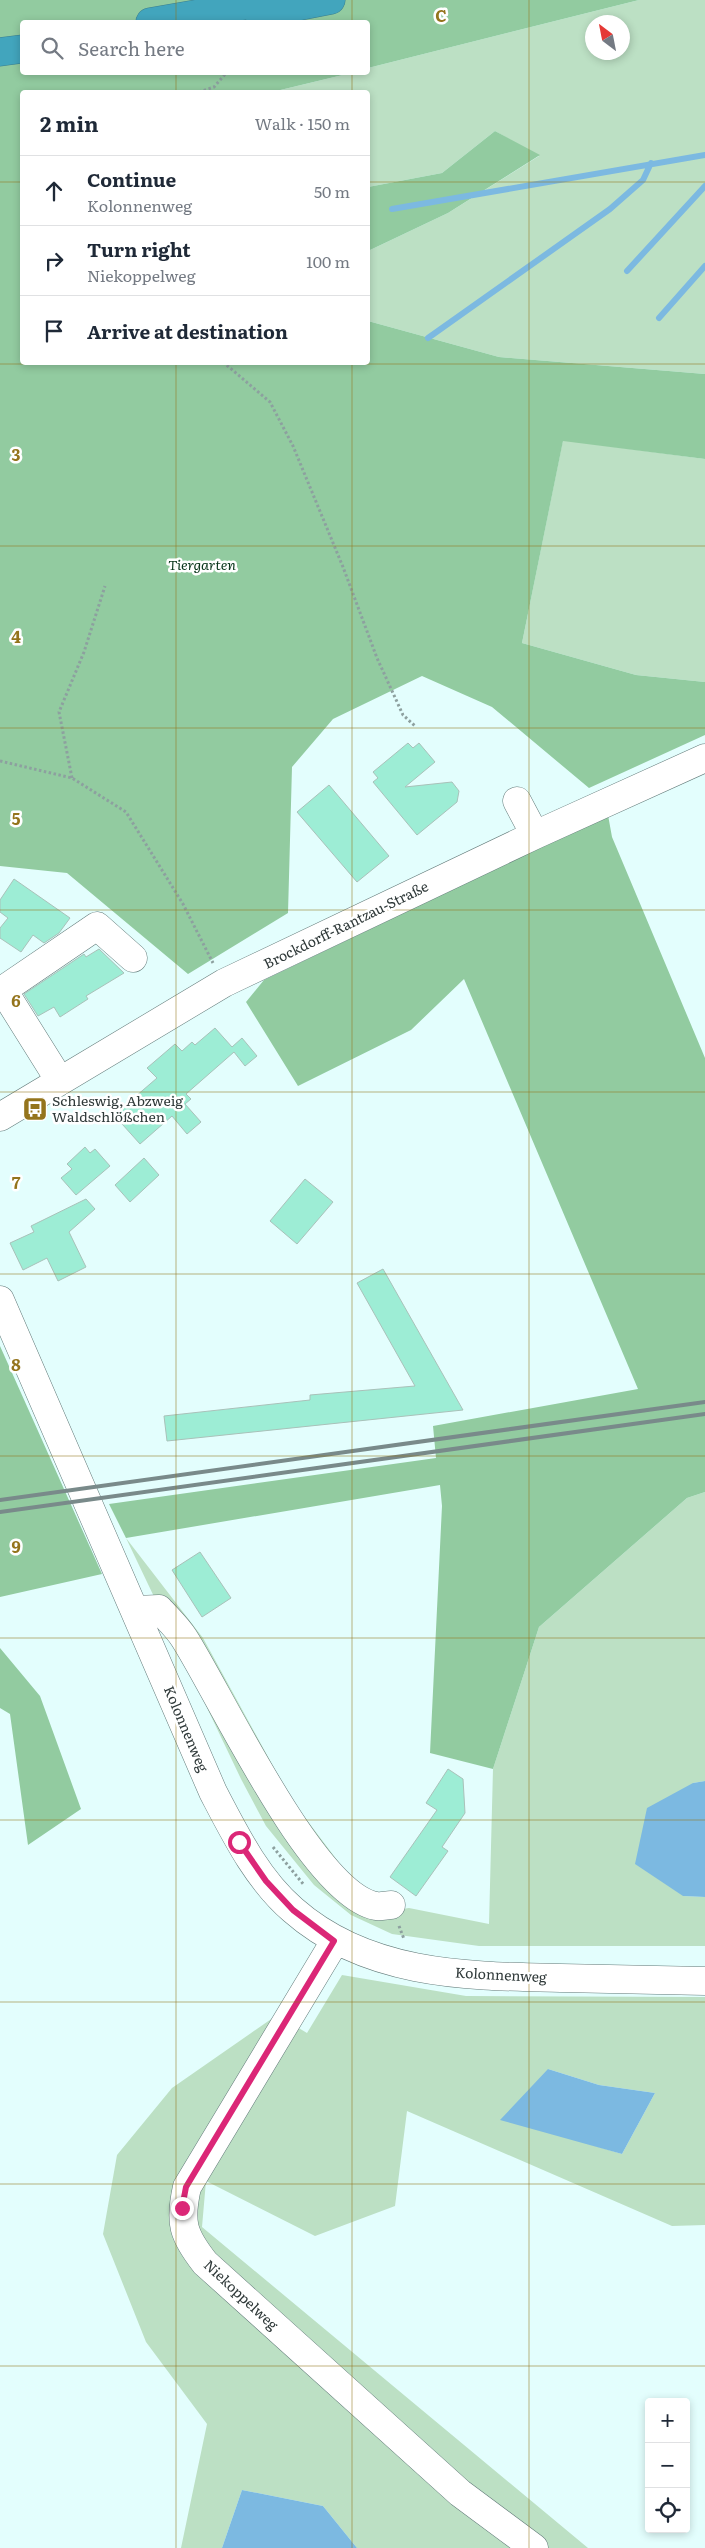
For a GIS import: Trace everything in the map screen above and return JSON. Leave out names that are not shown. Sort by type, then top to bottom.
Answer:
[{"type":"highway","points":[[162,20],[277,0]]},
{"type":"highway","points":[[220,20],[331,0]]},
{"type":"highway","points":[[0,42],[20,39]]},
{"type":"highway","points":[[0,52],[20,49]]},
{"type":"street","name":"Brockdorff-Rantzau-Straße","points":[[0,1117],[224,984],[535,835],[705,758]]},
{"type":"street","points":[[517,801],[535,835]]},
{"type":"street","points":[[60,1081],[3,990],[97,926],[132,958]]},
{"type":"street","name":"Kolonnenweg","points":[[0,1300],[136,1610],[213,1792],[239,1842],[266,1881],[293,1910],[334,1941],[406,1966],[470,1976],[705,1980]]},
{"type":"street","points":[[136,1610],[159,1609],[183,1636],[280,1808],[317,1859],[334,1878],[358,1896],[376,1906],[391,1904]]},
{"type":"street","name":"Niekoppelweg","points":[[334,1941],[186,2187],[182,2223],[189,2242],[205,2263],[460,2492],[534,2548]]},
{"type":"path","points":[[205,90],[214,87],[224,75]]},
{"type":"path","points":[[227,365],[270,402],[293,446],[343,567],[377,658],[403,715],[415,726]]},
{"type":"path","points":[[72,778],[59,712],[84,652],[105,586]]},
{"type":"path","points":[[0,761],[72,778],[126,812],[183,904],[224,984]]},
{"type":"path","points":[[271,1844],[308,1890]]},
{"type":"path","points":[[391,1904],[406,1947],[406,1966]]},
{"type":"green space","name":"Tiergarten","points":[[0,0],[639,0],[370,67],[370,20],[20,20],[20,75],[343,75],[280,90],[20,90],[20,365],[370,365],[370,322],[499,357],[705,374],[705,459],[563,441],[522,643],[636,675],[705,682],[705,735],[589,788],[492,707],[422,676],[333,719],[292,767],[288,913],[188,974],[67,873],[0,866]]},
{"type":"green space","points":[[639,0],[705,0],[705,374],[499,357],[370,322],[370,250],[448,213],[539,156],[495,131],[442,173],[370,187],[370,90],[280,90],[343,75],[370,75],[370,67]]},
{"type":"green space","points":[[495,131],[540,155],[448,213],[370,250],[370,187],[442,173]]},
{"type":"green space","points":[[563,440],[705,459],[705,682],[636,675],[522,643]]},
{"type":"green space","points":[[608,815],[612,837],[705,1058],[705,1492],[687,1498],[539,1627],[493,1769],[430,1753],[442,1506],[440,1485],[126,1538],[109,1504],[436,1458],[433,1426],[638,1389],[464,979],[411,1030],[298,1086],[246,1002],[264,980]]},
{"type":"green space","points":[[0,1346],[102,1574],[0,1597]]},
{"type":"green space","points":[[705,1492],[705,1781],[693,1783],[683,1896],[705,1897],[705,1946],[479,1946],[392,1934],[351,1915],[314,1885],[266,1826],[241,1779],[126,1538],[203,1638],[291,1799],[343,1868],[380,1912],[409,1908],[489,1924],[493,1769],[539,1627],[687,1498]]},
{"type":"green space","points":[[0,1648],[40,1696],[81,1809],[28,1845],[10,1714],[0,1708]]},
{"type":"green space","points":[[342,1975],[466,1996],[705,1997],[705,2225],[672,2226],[407,2111],[395,2206],[315,2236],[206,2181],[202,2227],[588,2548],[357,2548],[323,2506],[242,2490],[222,2548],[181,2548],[207,2424],[146,2342],[103,2234],[117,2155],[172,2088],[277,2015],[307,2033]],"holes":[[[548,2069],[599,2085],[655,2093],[622,2154],[569,2138]]]},
{"type":"water","points":[[705,1781],[705,1897],[683,1896],[635,1864],[647,1808],[693,1783]]},
{"type":"water","points":[[548,2069],[599,2085],[655,2093],[622,2154],[500,2120]]},
{"type":"water","points":[[242,2490],[323,2506],[357,2548],[222,2548]]},
{"type":"building","points":[[408,743],[413,748],[419,743],[435,762],[405,787],[452,782],[459,791],[457,802],[417,835],[373,782],[378,778],[373,772]]},
{"type":"building","points":[[329,785],[389,856],[357,882],[297,812]]},
{"type":"building","points":[[14,879],[70,918],[59,933],[44,943],[33,935],[21,952],[0,938],[0,928],[8,918],[0,912],[0,900]]},
{"type":"building","points":[[99,949],[124,973],[86,996],[88,999],[60,1017],[54,1007],[38,1016],[24,994],[84,954],[86,957]]},
{"type":"building","points":[[215,1028],[232,1047],[242,1038],[257,1056],[245,1066],[234,1052],[186,1094],[191,1099],[185,1104],[201,1122],[187,1134],[172,1116],[140,1144],[114,1115],[157,1078],[147,1068],[175,1044],[182,1051],[192,1042],[195,1045]]},
{"type":"building","points":[[85,1147],[90,1153],[95,1149],[110,1166],[76,1195],[61,1178],[72,1169],[67,1164]]},
{"type":"building","points":[[144,1158],[159,1175],[130,1202],[115,1185]]},
{"type":"building","points":[[305,1179],[333,1202],[297,1244],[270,1221]]},
{"type":"building","points":[[86,1199],[95,1209],[69,1232],[86,1267],[58,1281],[47,1258],[23,1270],[10,1243],[34,1232],[31,1226]]},
{"type":"building","points":[[383,1269],[463,1410],[167,1441],[164,1416],[310,1400],[310,1395],[415,1386],[357,1283]]},
{"type":"building","points":[[200,1552],[231,1598],[202,1617],[172,1570]]},
{"type":"building","points":[[448,1769],[463,1779],[465,1813],[442,1847],[448,1851],[416,1896],[390,1877],[437,1810],[426,1803]]},
{"type":"waterway","points":[[392,209],[705,155]]},
{"type":"waterway","points":[[428,338],[610,209],[643,180],[651,163]]},
{"type":"waterway","points":[[627,271],[705,186]]},
{"type":"waterway","points":[[659,318],[705,266]]},
{"type":"railway","points":[[0,1500],[705,1402]]},
{"type":"railway","points":[[0,1512],[705,1414]]},
{"type":"place","name":"Schleswig, Abzweig Waldschlößchen","points":[[35,1109]]},
{"type":"route","points":[[182,2208],[186,2187],[334,1941],[293,1910],[266,1881],[239,1842]]}]
